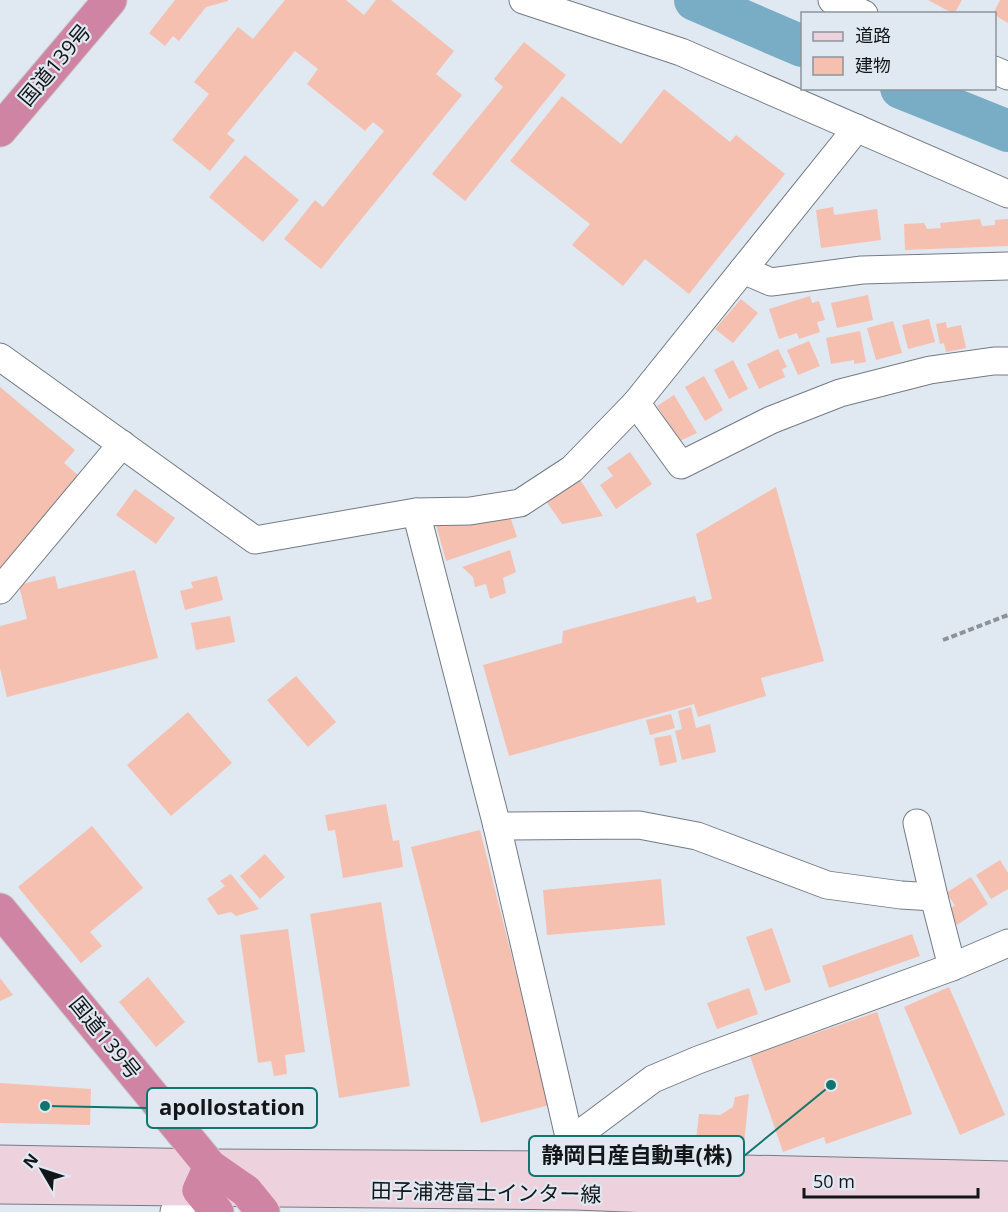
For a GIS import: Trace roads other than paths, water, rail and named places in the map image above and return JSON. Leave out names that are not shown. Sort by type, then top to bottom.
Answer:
[{"type":"highway","name":"国道139号","points":[[0,130],[111,0]]},
{"type":"highway","name":"国道139号","points":[[0,910],[209,1189],[255,1201]]},
{"type":"main road","name":"田子浦港富士インター線","points":[[0,1162],[209,1189]]},
{"type":"main road","name":"田子浦港富士インター線","points":[[0,1187],[209,1189],[573,1167],[1008,1178]]},
{"type":"main road","name":"田子浦港富士インター線","points":[[255,1201],[573,1167],[751,1206],[1008,1205]]},
{"type":"street","points":[[523,0],[681,52],[1008,194]]},
{"type":"street","points":[[832,0],[859,12]]},
{"type":"street","points":[[0,357],[255,540],[416,512],[470,511],[520,502],[572,469],[636,403],[857,128]]},
{"type":"street","points":[[743,270],[771,282],[862,270],[1008,266]]},
{"type":"street","points":[[636,403],[681,465],[771,420],[840,393],[930,370],[1008,361]]},
{"type":"street","points":[[0,590],[122,444]]},
{"type":"street","points":[[416,512],[497,826],[573,1167]]},
{"type":"street","points":[[917,823],[952,967]]},
{"type":"street","points":[[497,826],[639,825],[697,836],[827,885],[934,897]]},
{"type":"street","points":[[573,1167],[653,1079],[698,1060],[952,967],[1008,943]]},
{"type":"street","points":[[174,1212],[209,1189]]},
{"type":"waterway","points":[[695,0],[801,46]]},
{"type":"waterway","points":[[906,90],[1008,131]]},
{"type":"place","name":"静岡日産自動車(株)","points":[[831,1085]]},
{"type":"place","name":"apollostation","points":[[45,1106]]}]
